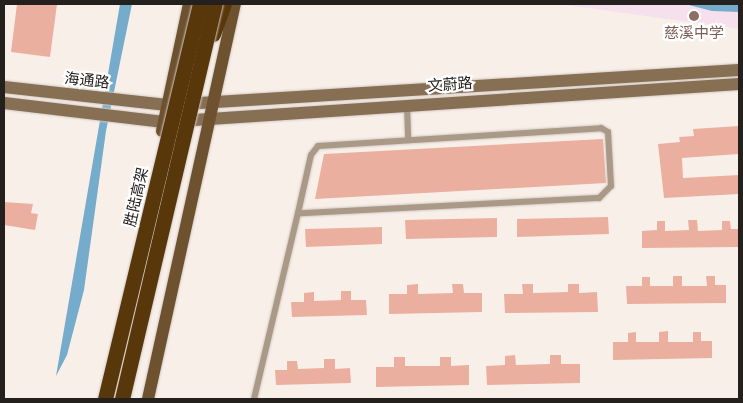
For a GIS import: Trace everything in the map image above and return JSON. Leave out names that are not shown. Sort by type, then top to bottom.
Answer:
[{"type":"highway","name":"胜陆高架","points":[[105,399],[200,4]]},
{"type":"highway","points":[[122,399],[215,4]]},
{"type":"highway","points":[[203,58],[224,4]]},
{"type":"main road","points":[[105,399],[189,4]]},
{"type":"main road","points":[[148,399],[212,118],[235,4]]},
{"type":"main road","name":"文蔚路","points":[[167,106],[739,70]]},
{"type":"main road","name":"文蔚路","points":[[164,122],[407,104],[739,84]]},
{"type":"main road","name":"海通路","points":[[4,87],[167,106]]},
{"type":"main road","points":[[4,103],[164,122]]},
{"type":"lane","points":[[407,104],[408,140]]},
{"type":"lane","points":[[254,399],[311,154],[318,146],[602,128],[608,132],[611,186],[599,198],[298,212]]},
{"type":"shaded area","name":"慈溪中学","points":[[559,4],[739,4],[739,29]]},
{"type":"water","points":[[120,4],[132,4],[106,131],[84,290],[67,355],[56,376]]},
{"type":"water","points":[[685,4],[739,4],[739,12],[712,11]]},
{"type":"building","points":[[17,4],[57,4],[50,57],[11,52]]},
{"type":"building","points":[[739,126],[739,154],[682,158],[683,178],[739,175],[739,194],[664,198],[658,144],[680,142],[679,137],[694,136],[693,129]]},
{"type":"building","points":[[603,139],[606,183],[315,199],[324,154]]},
{"type":"building","points":[[4,202],[33,204],[31,213],[38,214],[35,230],[4,225]]},
{"type":"building","points":[[608,217],[609,234],[517,237],[517,219]]},
{"type":"building","points":[[497,218],[497,237],[406,239],[405,220]]},
{"type":"building","points":[[688,220],[697,220],[698,231],[722,230],[722,221],[730,221],[731,229],[739,229],[739,247],[642,248],[642,231],[657,230],[657,221],[665,221],[665,231],[689,230]]},
{"type":"building","points":[[382,227],[382,244],[306,247],[305,229]]},
{"type":"building","points":[[673,276],[682,276],[682,286],[707,286],[706,276],[715,276],[715,285],[726,285],[726,303],[627,304],[626,286],[642,286],[642,277],[650,277],[650,286],[673,286]]},
{"type":"building","points":[[418,284],[418,294],[453,293],[452,284],[463,284],[464,293],[482,293],[482,312],[389,314],[389,294],[407,294],[407,285]]},
{"type":"building","points":[[522,284],[533,284],[533,293],[568,292],[568,284],[579,284],[579,293],[597,292],[598,312],[505,313],[504,294],[523,294]]},
{"type":"building","points":[[341,291],[351,291],[351,300],[366,300],[367,315],[292,317],[291,302],[304,302],[304,293],[314,292],[314,301],[341,300]]},
{"type":"building","points":[[668,331],[668,342],[693,342],[693,332],[701,332],[701,341],[712,341],[712,358],[613,360],[613,342],[628,342],[628,333],[636,332],[636,342],[659,342],[659,332]]},
{"type":"building","points":[[515,355],[516,365],[550,364],[550,355],[561,355],[561,364],[580,364],[580,383],[487,385],[486,366],[505,365],[505,356]]},
{"type":"building","points":[[394,357],[405,357],[405,366],[440,366],[440,357],[451,357],[451,366],[469,365],[469,385],[376,387],[376,367],[394,367]]},
{"type":"building","points":[[324,359],[335,359],[335,369],[350,368],[351,383],[276,385],[275,370],[287,370],[287,361],[297,361],[298,369],[324,368]]},
{"type":"place","name":"慈溪中学","points":[[694,16]]}]
